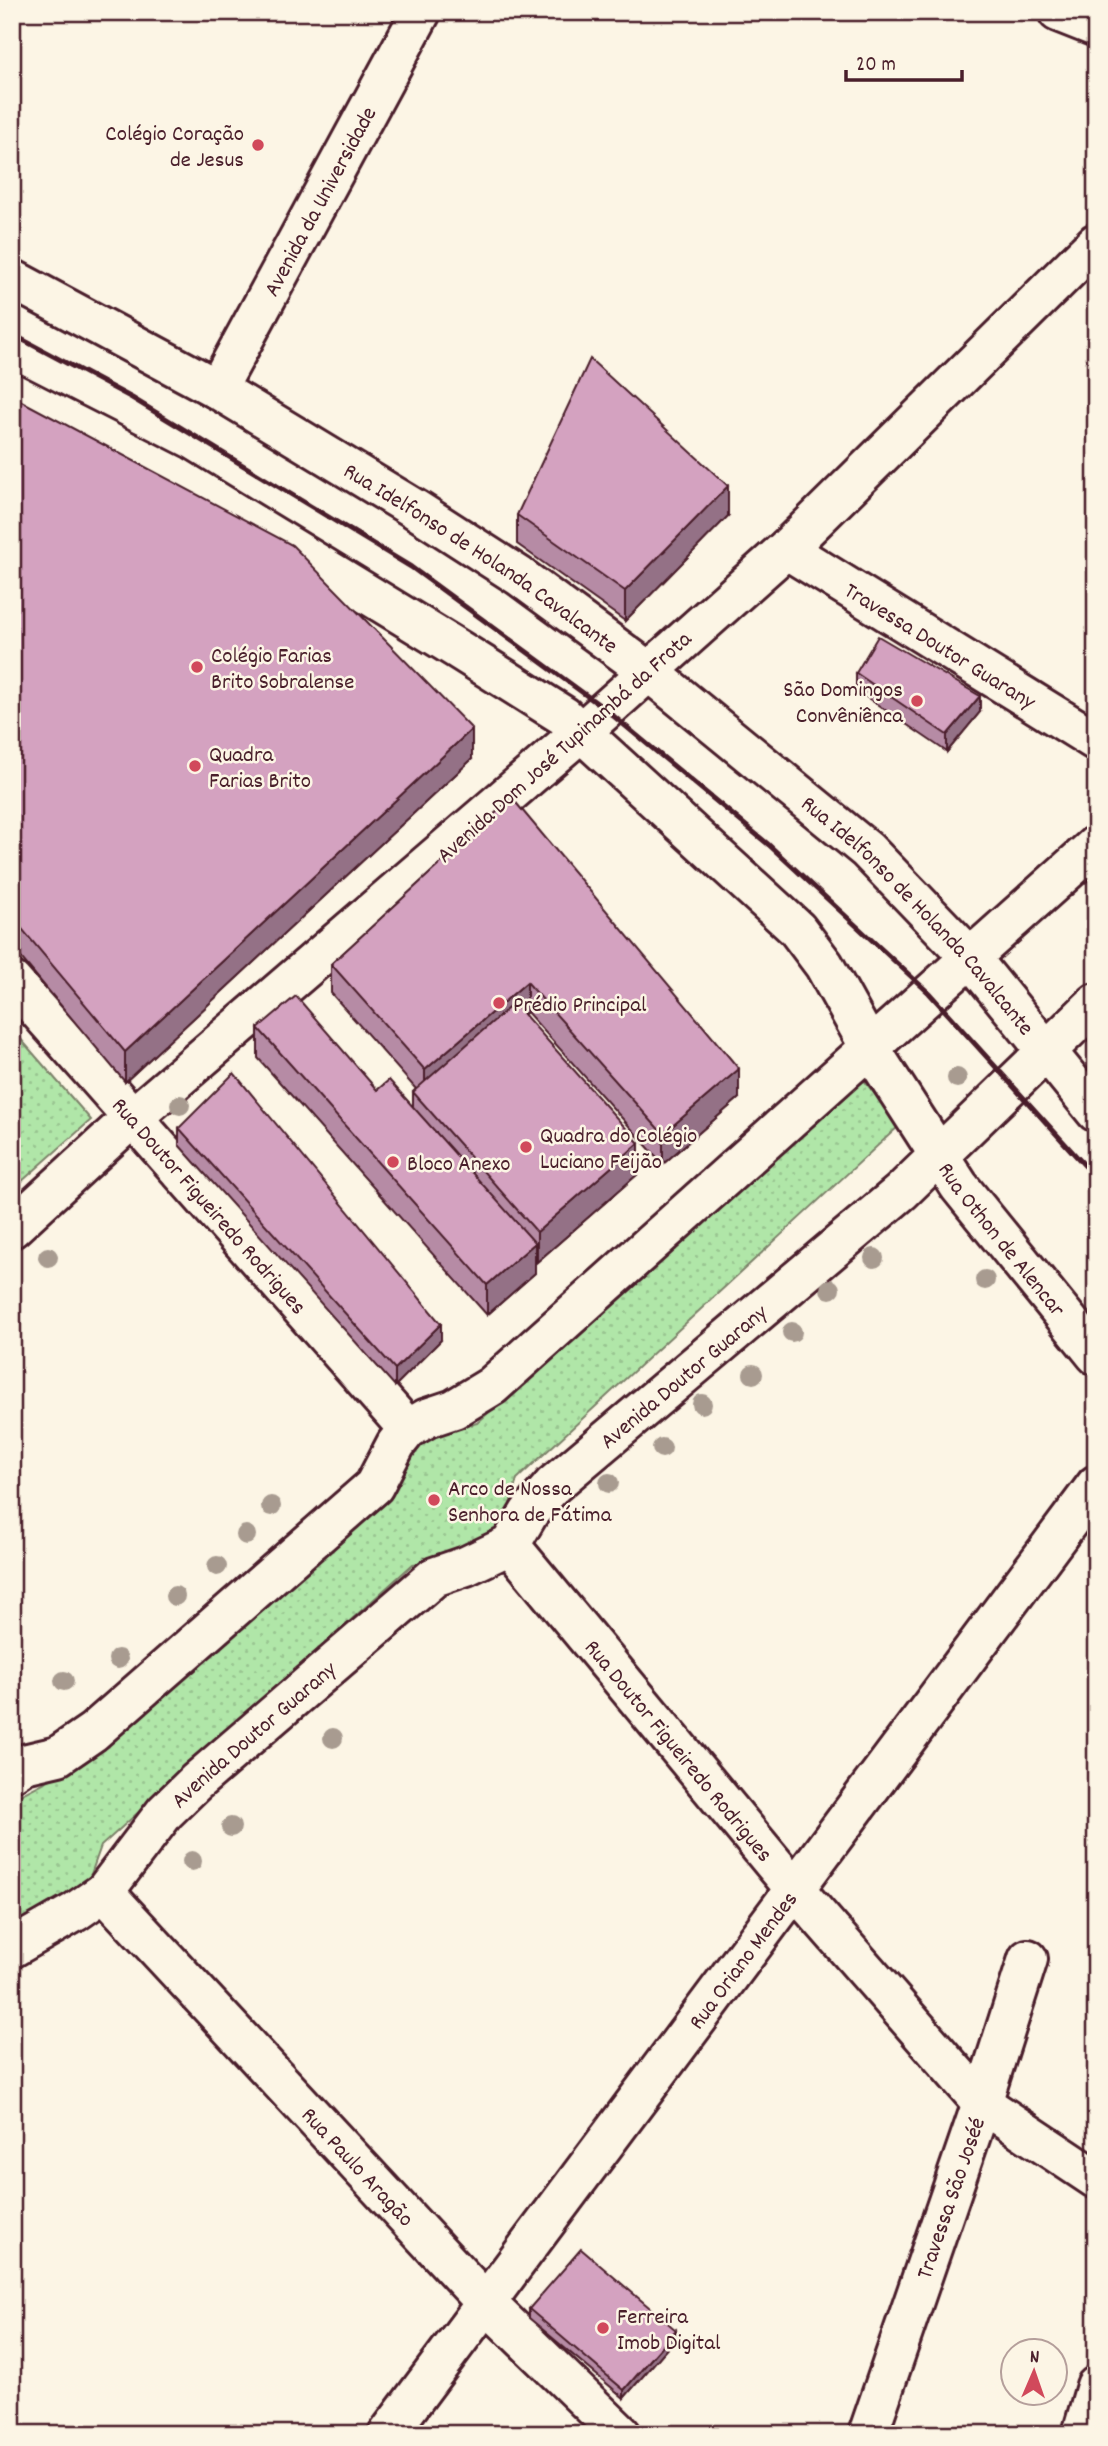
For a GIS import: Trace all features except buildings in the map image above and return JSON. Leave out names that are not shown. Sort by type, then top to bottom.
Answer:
[{"type":"main road","name":"Avenida da Universidade","points":[[217,389],[421,12]]},
{"type":"main road","points":[[1058,12],[1096,27]]},
{"type":"main road","name":"Avenida Dom José Tupinambá da Frota","points":[[12,1228],[132,1118],[582,732],[786,549],[1096,243]]},
{"type":"main road","name":"Rua Idelfonso de Holanda Cavalcante","points":[[12,279],[217,389],[404,502],[507,569],[648,671],[867,850],[969,956],[1047,1049]]},
{"type":"main road","points":[[12,393],[173,475],[564,716],[797,929],[824,965],[870,1048],[939,1155]]},
{"type":"main road","name":"Travessa Doutor Guarany","points":[[786,549],[1096,741]]},
{"type":"main road","points":[[12,1772],[24,1764],[58,1756],[93,1732],[373,1486],[396,1444],[408,1429],[427,1418],[454,1409],[492,1386],[1096,845]]},
{"type":"main road","name":"Rua Doutor Figueiredo Rodrigues","points":[[12,981],[408,1429]]},
{"type":"main road","name":"Avenida Doutor Guarany","points":[[12,1948],[104,1892],[165,1812],[196,1782],[434,1577],[510,1545],[529,1513],[553,1485],[901,1192],[1096,1003]]},
{"type":"main road","points":[[1047,1049],[1096,1112]]},
{"type":"main road","name":"Rua Othon de Alencar","points":[[939,1155],[959,1186],[1096,1355]]},
{"type":"main road","name":"Rua Oriano Mendes","points":[[388,2434],[1096,1485]]},
{"type":"main road","name":"Rua Doutor Figueiredo Rodrigues","points":[[510,1545],[794,1888],[982,2103],[1096,2179]]},
{"type":"main road","name":"Rua Paulo Aragão","points":[[104,1892],[486,2303],[621,2434]]},
{"type":"main road","name":"Travessa São Joséé","points":[[868,2434],[982,2103],[1028,1959]]},
{"type":"main road","points":[[1082,2434],[1096,2386]]},
{"type":"green space","points":[[12,1029],[91,1120],[12,1190]]},
{"type":"green space","points":[[863,1079],[899,1126],[517,1479],[505,1522],[474,1557],[413,1564],[101,1846],[80,1905],[12,1928],[12,1799],[74,1767],[411,1447],[444,1431],[477,1423]]},
{"type":"railway","points":[[12,334],[132,398],[411,567],[605,709],[769,845],[929,993],[1096,1178]]},
{"type":"place","name":"Colégio Coração de Jesus","points":[[258,145]]},
{"type":"place","name":"Colégio Farias Brito Sobralense","points":[[197,667]]},
{"type":"place","name":"São Domingos Convêniênca","points":[[917,701]]},
{"type":"place","name":"Quadra Farias Brito","points":[[195,766]]},
{"type":"place","name":"Prédio Principal","points":[[499,1003]]},
{"type":"place","name":"Quadra do Colégio Luciano Feijão","points":[[526,1147]]},
{"type":"place","name":"Bloco Anexo","points":[[393,1162]]},
{"type":"place","name":"Arco de Nossa Senhora de Fátima","points":[[434,1500]]},
{"type":"place","name":"Ferreira Imob Digital","points":[[603,2328]]}]
